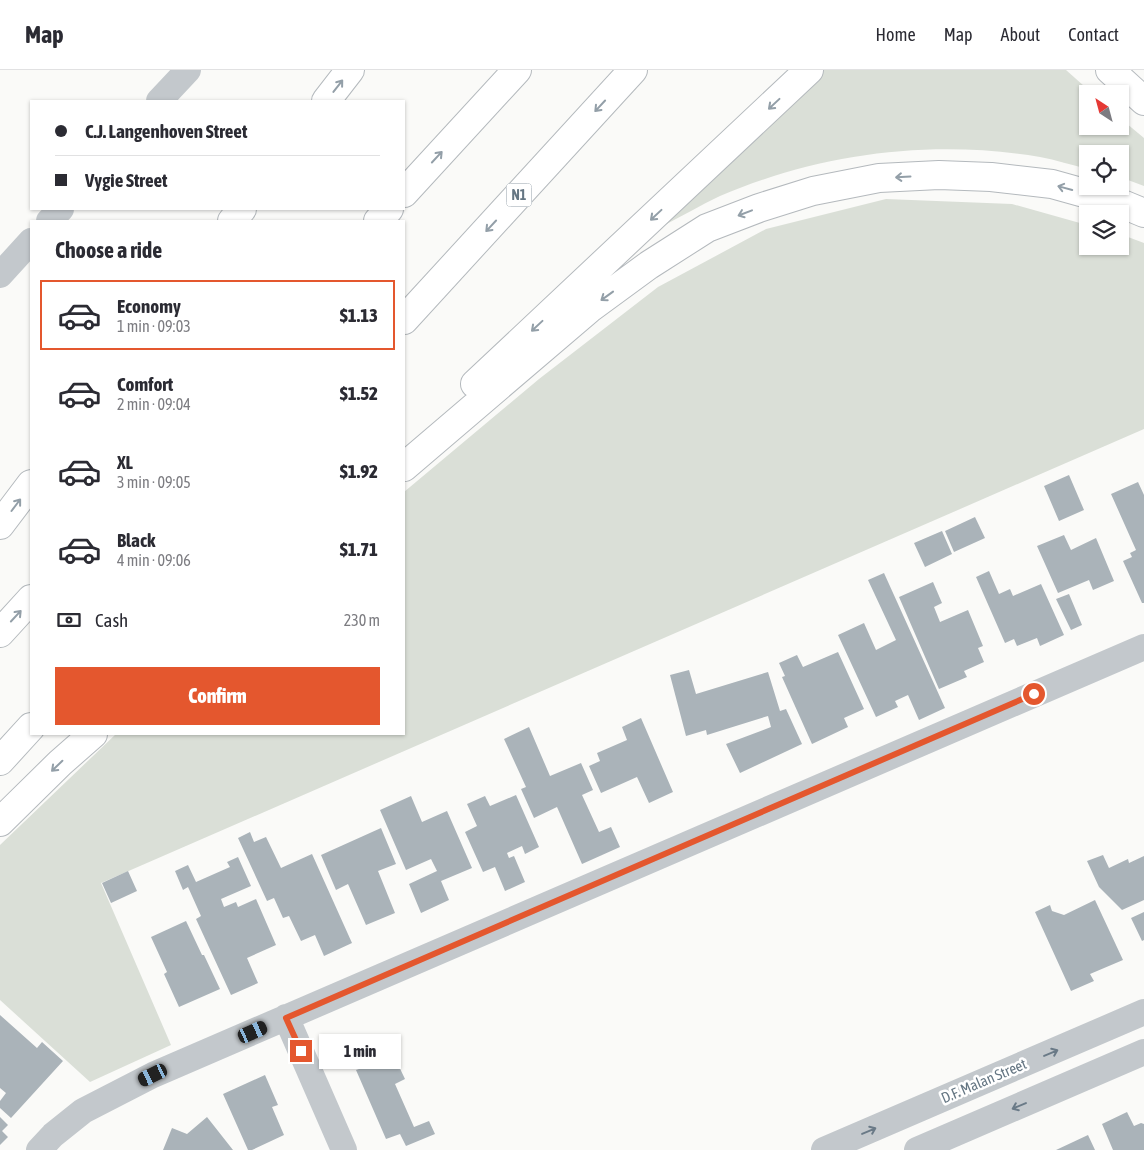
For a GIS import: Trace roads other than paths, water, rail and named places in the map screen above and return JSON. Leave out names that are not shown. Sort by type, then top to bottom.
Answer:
[{"type":"main road","points":[[327,100],[350,70]]},
{"type":"main road","points":[[405,192],[516,70]]},
{"type":"main road","name":"N1","points":[[405,319],[633,70]]},
{"type":"main road","points":[[405,449],[810,70]]},
{"type":"main road","points":[[1110,70],[1144,101]]},
{"type":"main road","points":[[405,466],[596,303],[649,265],[707,228],[759,208],[813,191],[878,178],[939,175],[992,177],[1052,184],[1120,202],[1144,213]]},
{"type":"main road","points":[[233,220],[241,210]]},
{"type":"main road","points":[[379,220],[388,210]]},
{"type":"main road","points":[[0,525],[30,485]]},
{"type":"main road","points":[[0,633],[30,600]]},
{"type":"main road","points":[[0,761],[30,728]]},
{"type":"main road","points":[[0,822],[60,763],[92,735]]},
{"type":"street","points":[[160,100],[188,70]]},
{"type":"street","points":[[50,220],[60,210]]},
{"type":"street","points":[[0,275],[30,242]]},
{"type":"street","points":[[39,1150],[53,1135],[83,1111],[153,1075],[1144,647]]},
{"type":"street","name":"D.F. Malan Street","points":[[824,1150],[1144,1012]]},
{"type":"street","points":[[286,1018],[344,1150]]},
{"type":"street","points":[[917,1150],[1144,1052]]}]
